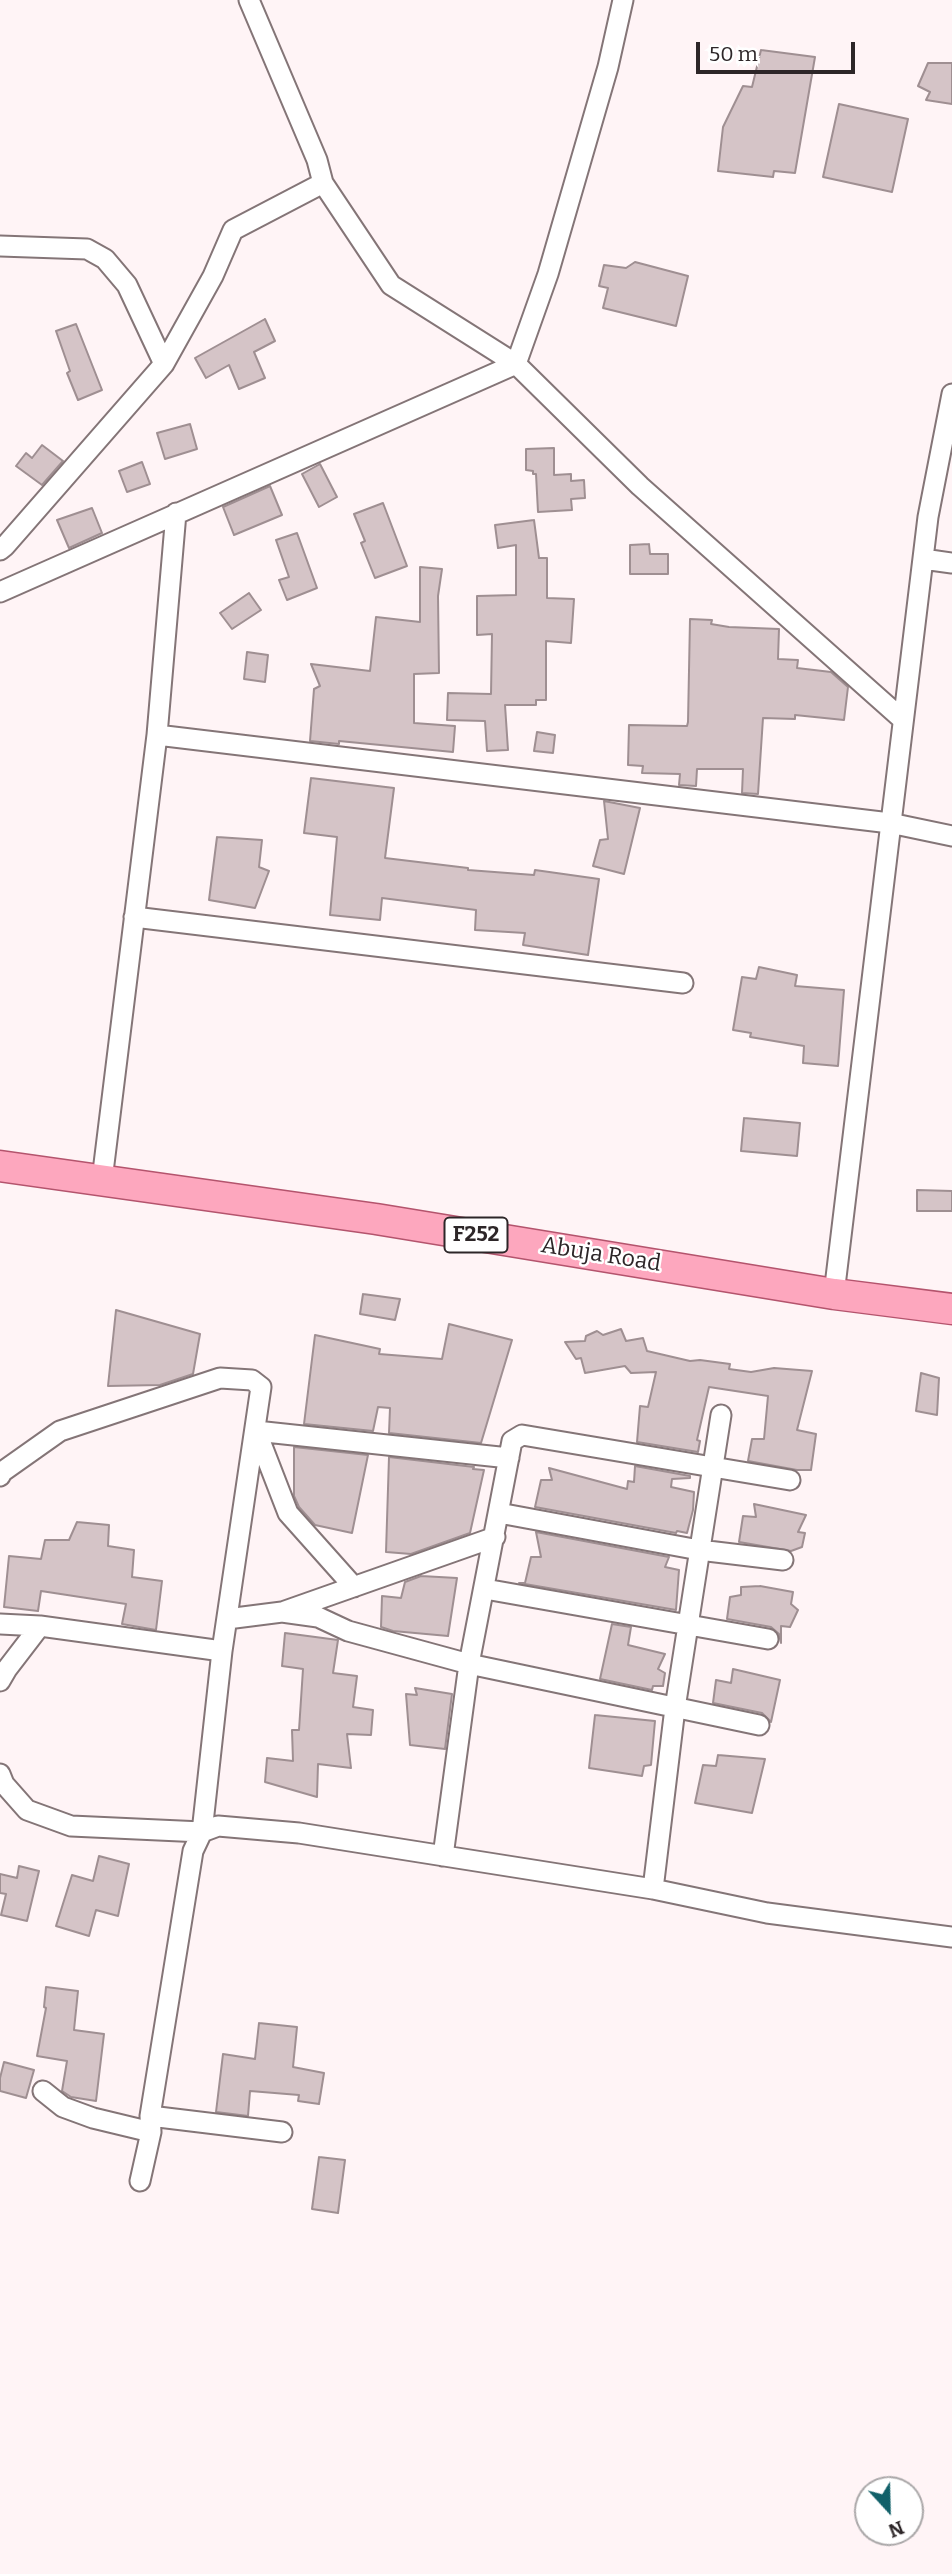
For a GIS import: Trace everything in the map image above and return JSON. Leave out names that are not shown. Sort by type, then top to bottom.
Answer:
[{"type":"main road","name":"Abuja Road","points":[[0,1166],[389,1221],[834,1294],[952,1309]]},
{"type":"street","points":[[249,0],[317,160],[323,183],[391,285],[516,364],[640,486],[902,719]]},
{"type":"street","points":[[0,592],[516,364],[548,274],[608,67],[623,0]]},
{"type":"street","points":[[0,550],[164,365],[213,276],[233,230],[323,183]]},
{"type":"street","points":[[0,246],[87,249],[105,259],[127,285],[164,365]]},
{"type":"street","points":[[834,1294],[928,517],[952,394]]},
{"type":"street","points":[[102,1180],[157,735],[176,513]]},
{"type":"street","points":[[923,559],[952,563]]},
{"type":"street","points":[[157,735],[890,823],[952,836]]},
{"type":"street","points":[[134,917],[683,983]]},
{"type":"street","points":[[0,1476],[60,1431],[220,1378],[252,1380],[261,1387],[222,1651],[201,1832],[193,1851],[140,2181]]},
{"type":"street","points":[[653,1889],[675,1708],[721,1415]]},
{"type":"street","points":[[256,1431],[509,1458]]},
{"type":"street","points":[[256,1431],[288,1513],[354,1587]]},
{"type":"street","points":[[443,1856],[469,1664],[512,1441],[522,1435],[790,1480]]},
{"type":"street","points":[[499,1513],[699,1550],[783,1560]]},
{"type":"street","points":[[227,1619],[282,1612],[495,1537]]},
{"type":"street","points":[[485,1589],[768,1639]]},
{"type":"street","points":[[282,1612],[318,1617],[348,1630],[469,1664],[758,1725]]},
{"type":"street","points":[[0,1624],[40,1626],[222,1651]]},
{"type":"street","points":[[0,1681],[6,1669],[40,1626]]},
{"type":"street","points":[[0,1774],[4,1784],[27,1810],[71,1826],[201,1832],[218,1826],[299,1833],[653,1889],[768,1913],[952,1937]]},
{"type":"street","points":[[43,2091],[63,2107],[93,2119],[282,2132]]},
{"type":"building","points":[[761,50],[815,57],[795,173],[774,171],[773,177],[718,171],[723,127],[743,86],[752,87]]},
{"type":"building","points":[[928,63],[952,63],[952,104],[926,100],[930,92],[918,86]]},
{"type":"building","points":[[839,104],[908,119],[892,192],[823,177]]},
{"type":"building","points":[[635,262],[688,276],[676,326],[603,308],[608,288],[599,286],[604,265],[626,268]]},
{"type":"building","points":[[265,319],[275,341],[254,352],[265,378],[239,389],[229,365],[206,378],[195,358]]},
{"type":"building","points":[[76,324],[102,390],[78,400],[67,373],[70,371],[56,331]]},
{"type":"building","points":[[190,424],[197,449],[165,459],[157,433]]},
{"type":"building","points":[[42,445],[63,461],[42,485],[16,466],[26,453],[32,458]]},
{"type":"building","points":[[554,448],[554,475],[571,474],[571,481],[584,480],[585,498],[571,499],[572,510],[538,512],[536,474],[526,470],[526,449]]},
{"type":"building","points":[[142,462],[150,484],[127,492],[119,471]]},
{"type":"building","points":[[320,464],[337,497],[319,507],[302,474]]},
{"type":"building","points":[[270,486],[282,515],[234,535],[223,507]]},
{"type":"building","points":[[383,503],[407,566],[375,578],[361,543],[365,541],[354,514]]},
{"type":"building","points":[[92,508],[102,533],[69,548],[57,520]]},
{"type":"building","points":[[534,520],[539,558],[547,558],[547,598],[574,599],[571,643],[546,641],[546,700],[536,700],[536,705],[505,705],[508,750],[487,751],[485,721],[447,720],[448,693],[491,694],[492,634],[477,635],[477,596],[516,595],[516,545],[498,548],[495,525]]},
{"type":"building","points":[[297,533],[317,588],[287,600],[279,580],[289,577],[276,540]]},
{"type":"building","points":[[649,544],[650,554],[668,554],[668,574],[630,574],[630,545]]},
{"type":"building","points":[[420,567],[442,569],[438,596],[439,673],[414,674],[414,723],[455,726],[453,752],[339,741],[339,744],[310,741],[314,689],[320,686],[311,664],[370,671],[376,617],[420,622]]},
{"type":"building","points":[[249,593],[261,610],[232,629],[220,613]]},
{"type":"building","points":[[690,619],[712,620],[711,624],[729,627],[779,629],[778,659],[798,660],[797,668],[831,672],[848,687],[844,720],[795,715],[795,719],[763,718],[758,794],[742,793],[743,769],[697,769],[696,786],[679,785],[680,774],[642,773],[643,766],[628,765],[629,725],[687,726]]},
{"type":"building","points":[[247,652],[268,655],[265,682],[244,679]]},
{"type":"building","points":[[537,732],[555,735],[553,753],[534,751]]},
{"type":"building","points":[[311,778],[394,788],[385,858],[468,870],[534,875],[535,870],[599,879],[588,955],[523,945],[525,933],[475,930],[476,910],[382,898],[380,920],[330,915],[337,837],[304,833]]},
{"type":"building","points":[[604,801],[640,808],[624,874],[593,866],[600,840],[608,839]]},
{"type":"building","points":[[217,837],[262,840],[259,867],[269,871],[255,908],[209,900]]},
{"type":"building","points":[[759,967],[797,975],[795,986],[844,990],[838,1066],[803,1063],[804,1046],[750,1037],[751,1033],[733,1030],[742,977],[756,979]]},
{"type":"building","points":[[744,1118],[800,1123],[797,1156],[741,1151]]},
{"type":"building","points":[[917,1190],[952,1191],[952,1211],[917,1211]]},
{"type":"building","points":[[363,1294],[400,1299],[395,1320],[360,1314]]},
{"type":"building","points":[[116,1310],[200,1334],[193,1374],[160,1385],[108,1386]]},
{"type":"building","points":[[449,1324],[512,1340],[481,1443],[389,1433],[390,1408],[378,1407],[373,1431],[304,1424],[315,1335],[380,1349],[379,1354],[442,1359]]},
{"type":"building","points":[[621,1329],[626,1341],[643,1338],[647,1351],[690,1361],[730,1364],[729,1369],[751,1372],[774,1368],[812,1371],[797,1430],[816,1434],[811,1470],[748,1461],[752,1439],[764,1439],[768,1396],[709,1387],[697,1440],[700,1441],[698,1452],[637,1442],[640,1406],[648,1407],[656,1372],[631,1373],[625,1366],[585,1373],[581,1358],[576,1359],[565,1342],[585,1341],[586,1336],[597,1331],[603,1335]]},
{"type":"building","points":[[921,1373],[939,1378],[937,1415],[916,1411]]},
{"type":"building","points":[[294,1447],[368,1455],[352,1533],[315,1525],[299,1507],[294,1496]]},
{"type":"building","points":[[389,1457],[484,1470],[470,1533],[411,1554],[386,1552]]},
{"type":"building","points":[[635,1466],[690,1476],[672,1479],[671,1487],[694,1492],[687,1533],[535,1507],[541,1480],[552,1480],[549,1468],[627,1489],[628,1481],[634,1482]]},
{"type":"building","points":[[754,1504],[806,1515],[798,1532],[805,1533],[802,1547],[791,1551],[739,1542],[743,1516],[756,1517]]},
{"type":"building","points":[[77,1522],[109,1525],[108,1546],[134,1550],[132,1577],[162,1581],[156,1630],[122,1624],[126,1604],[41,1591],[38,1611],[4,1607],[9,1556],[41,1559],[45,1540],[69,1540]]},
{"type":"building","points":[[536,1532],[669,1557],[665,1567],[679,1570],[676,1610],[519,1583],[525,1583],[531,1557],[541,1557]]},
{"type":"building","points":[[421,1576],[457,1578],[448,1636],[393,1631],[381,1627],[382,1596],[401,1598],[405,1582]]},
{"type":"building","points":[[760,1586],[793,1592],[791,1604],[798,1610],[790,1627],[781,1626],[781,1643],[779,1634],[771,1627],[727,1619],[730,1597],[741,1595],[741,1587]]},
{"type":"building","points":[[612,1624],[631,1627],[628,1645],[665,1654],[658,1669],[665,1673],[663,1686],[653,1686],[652,1690],[600,1679]]},
{"type":"building","points":[[285,1633],[338,1640],[333,1673],[357,1676],[353,1707],[373,1710],[371,1735],[347,1734],[351,1768],[318,1764],[317,1797],[265,1782],[267,1758],[293,1761],[292,1730],[299,1730],[303,1669],[282,1666]]},
{"type":"building","points":[[733,1669],[780,1680],[771,1722],[762,1713],[713,1703],[716,1680],[731,1683]]},
{"type":"building","points":[[415,1688],[452,1694],[445,1749],[410,1745],[406,1694],[417,1695]]},
{"type":"building","points":[[595,1715],[655,1721],[651,1765],[644,1766],[642,1776],[589,1768]]},
{"type":"building","points":[[718,1755],[765,1759],[752,1813],[695,1803],[703,1765],[716,1766]]},
{"type":"building","points":[[99,1856],[129,1864],[118,1916],[96,1910],[89,1936],[56,1926],[72,1875],[93,1881]]},
{"type":"building","points":[[19,1866],[39,1871],[27,1921],[1,1915],[6,1894],[0,1893],[0,1874],[17,1878]]},
{"type":"building","points":[[46,1987],[78,1991],[74,2030],[104,2034],[96,2101],[71,2097],[62,2091],[67,2061],[37,2056],[46,2008]]},
{"type":"building","points":[[259,2023],[297,2027],[293,2067],[324,2073],[319,2104],[298,2101],[299,2095],[250,2091],[248,2116],[216,2112],[223,2054],[255,2059]]},
{"type":"building","points":[[4,2062],[34,2070],[26,2098],[0,2091]]},
{"type":"building","points":[[319,2157],[345,2160],[338,2213],[312,2209]]}]
